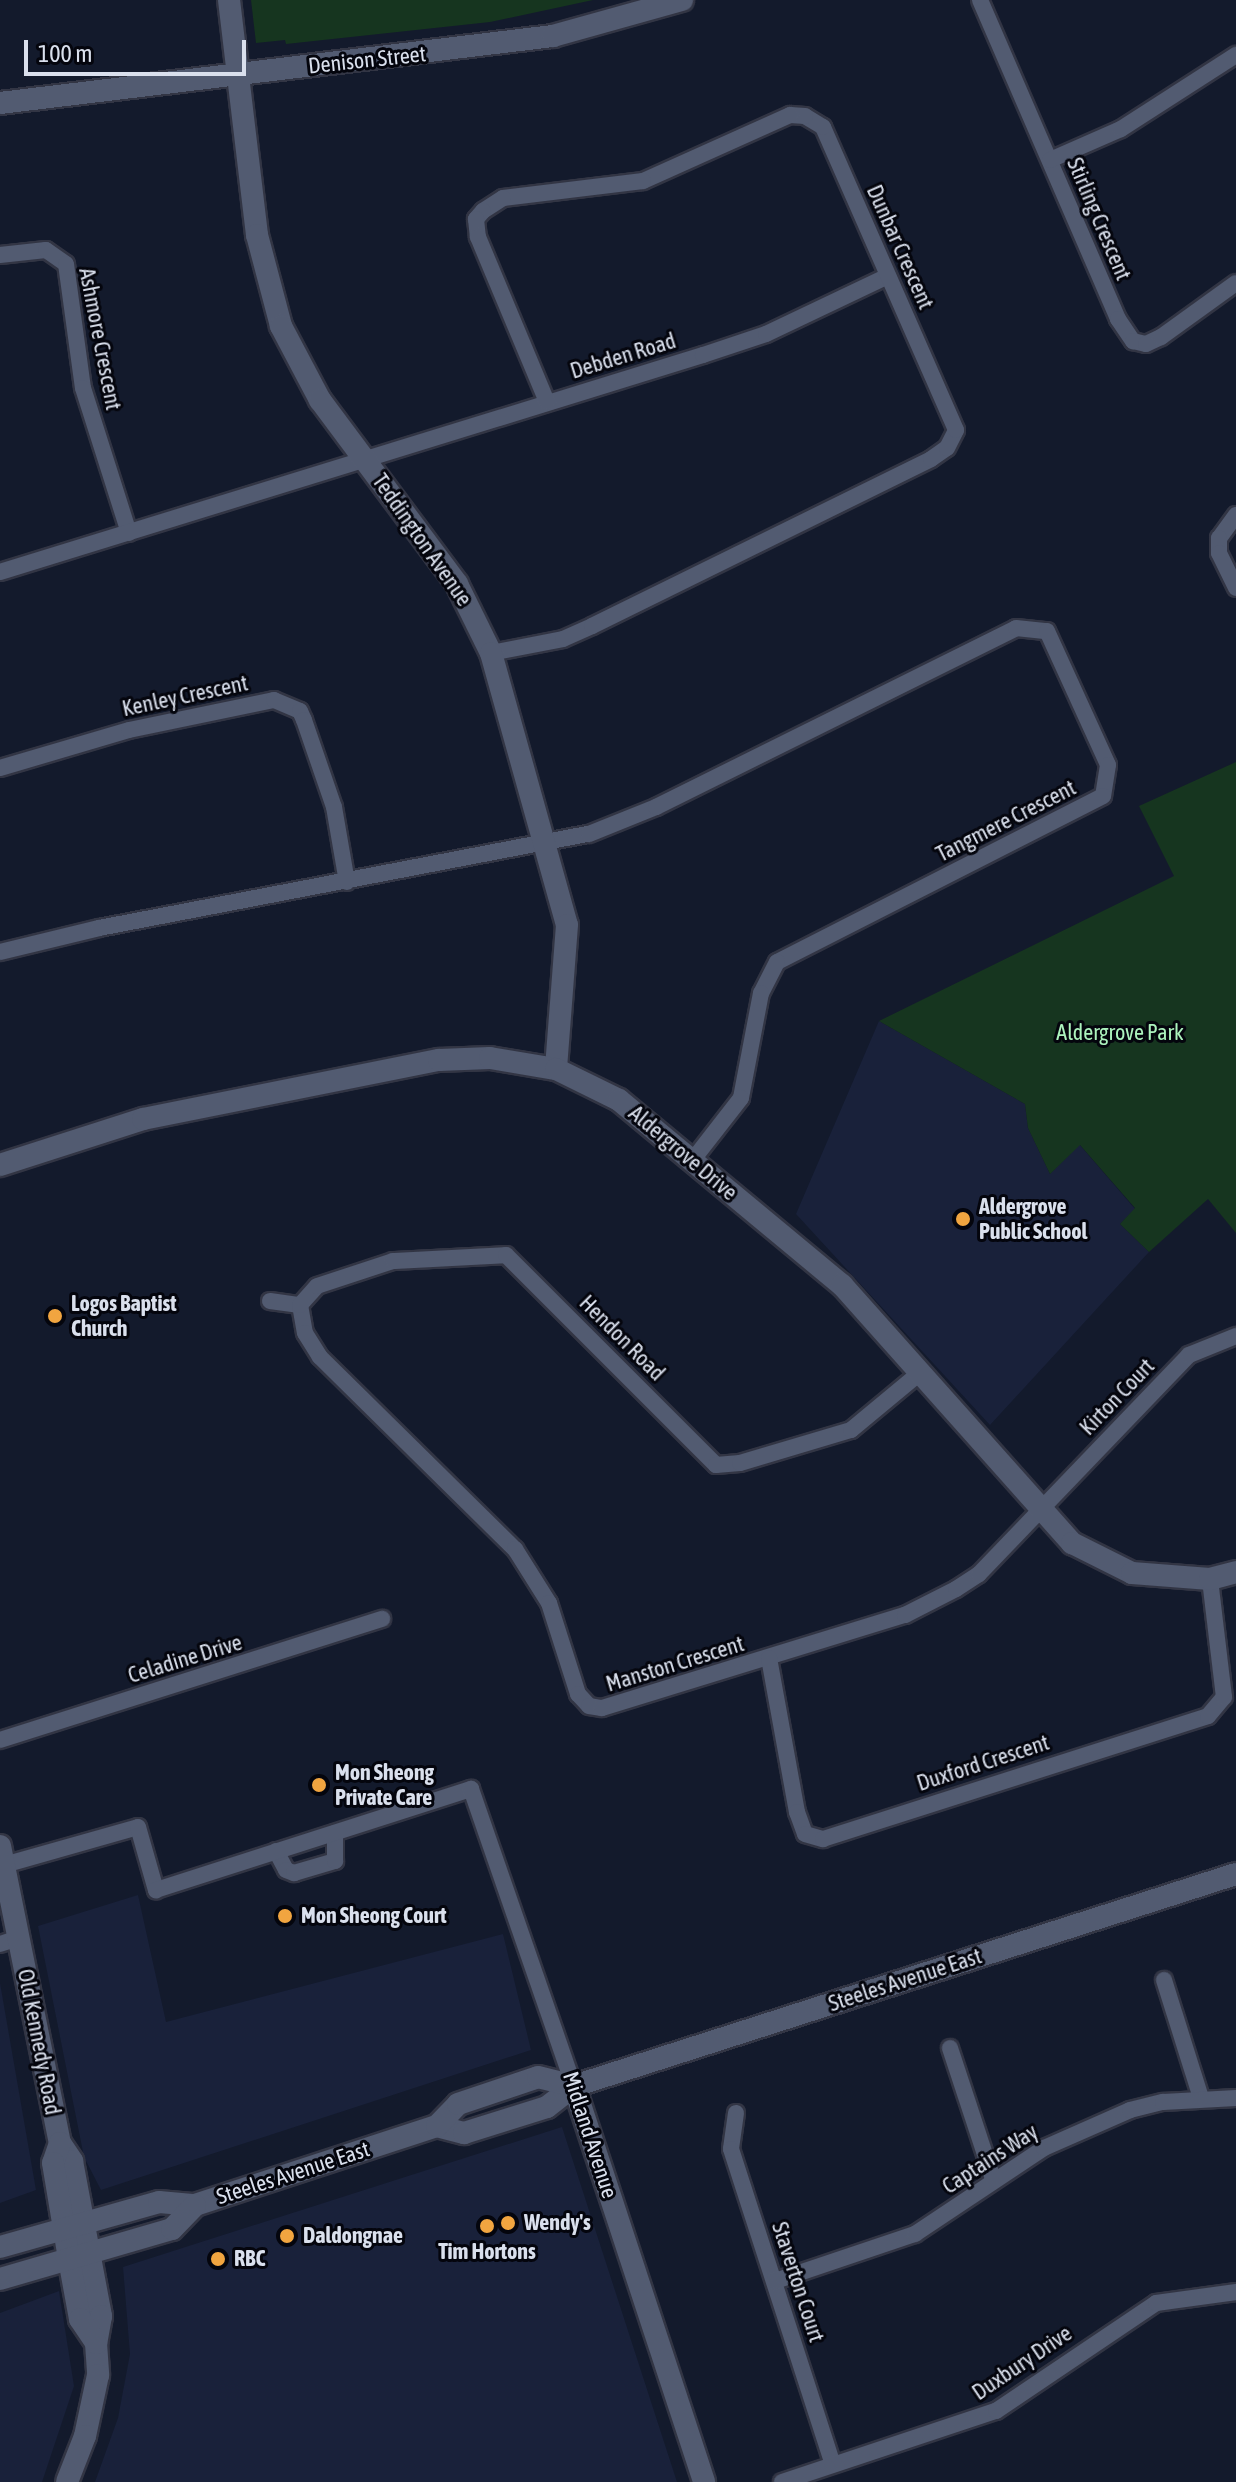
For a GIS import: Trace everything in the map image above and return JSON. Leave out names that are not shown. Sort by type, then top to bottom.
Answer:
[{"type":"street","name":"Teddington Avenue","points":[[229,0],[267,284],[294,357],[364,459],[457,584],[491,653],[547,842],[567,925],[556,1069]]},
{"type":"street","name":"Denison Street","points":[[0,103],[553,36],[682,0]]},
{"type":"street","name":"Stirling Crescent","points":[[980,0],[1118,319],[1133,341],[1146,344],[1161,337],[1236,283]]},
{"type":"street","points":[[1050,160],[1121,129],[1236,55]]},
{"type":"street","name":"Dunbar Crescent","points":[[491,653],[563,639],[592,626],[947,448],[956,430],[823,127],[805,116],[790,115],[643,181],[503,198],[476,219],[478,237],[547,402]]},
{"type":"street","name":"Ashmore Crescent","points":[[0,255],[46,250],[66,264],[83,388],[129,533]]},
{"type":"street","name":"Debden Road","points":[[364,459],[766,334],[888,276]]},
{"type":"street","points":[[0,572],[364,459]]},
{"type":"street","points":[[1236,515],[1219,538],[1219,553],[1236,588]]},
{"type":"street","name":"Tangmere Crescent","points":[[547,842],[589,834],[656,807],[1016,628],[1047,631],[1058,649],[1108,765],[1103,796],[777,962],[761,993],[741,1098],[692,1161]]},
{"type":"street","name":"Kenley Crescent","points":[[0,768],[129,730],[274,700],[300,711],[304,720],[334,807],[347,882]]},
{"type":"street","points":[[0,952],[99,928],[547,842]]},
{"type":"street","name":"Aldergrove Drive","points":[[0,1165],[143,1119],[439,1060],[490,1058],[556,1069],[619,1100],[842,1285],[922,1371],[1072,1543],[1112,1566],[1132,1573],[1210,1579],[1236,1572]]},
{"type":"street","name":"Hendon Road","points":[[300,1305],[317,1286],[393,1261],[506,1255],[716,1465],[740,1463],[851,1430],[922,1371]]},
{"type":"street","points":[[270,1301],[300,1305]]},
{"type":"street","name":"Manston Crescent","points":[[300,1305],[305,1333],[320,1357],[515,1549],[549,1603],[572,1681],[589,1706],[627,1704],[665,1687],[905,1615],[979,1574],[1041,1507]]},
{"type":"street","name":"Kirton Court","points":[[1041,1507],[1189,1355],[1236,1336]]},
{"type":"street","name":"Duxford Crescent","points":[[769,1658],[797,1812],[805,1834],[823,1839],[1208,1716],[1224,1697],[1210,1579]]},
{"type":"street","name":"Celadine Drive","points":[[0,1740],[382,1619]]},
{"type":"street","name":"Midland Avenue","points":[[335,1833],[471,1789],[574,2086],[704,2482]]},
{"type":"street","points":[[2,1856],[138,1827],[156,1890],[276,1851],[335,1833],[335,1861],[294,1873],[286,1870],[276,1851]]},
{"type":"street","name":"Old Kennedy Road","points":[[2,1856],[9,1941],[60,2143],[72,2161],[80,2319],[96,2343],[98,2375],[85,2436],[67,2482]]},
{"type":"street","name":"Steeles Avenue East","points":[[437,2126],[464,2133],[547,2107],[574,2086],[1236,1874]]},
{"type":"street","points":[[1164,1980],[1201,2098]]},
{"type":"street","points":[[950,2048],[993,2179]]},
{"type":"street","name":"Steeles Avenue East","points":[[0,2247],[159,2202],[195,2205],[437,2126],[458,2104],[538,2077],[574,2086]]},
{"type":"street","name":"Captains Way","points":[[775,2281],[915,2234],[993,2179],[1044,2148],[1130,2110],[1201,2098],[1236,2098]]},
{"type":"street","name":"Staverton Court","points":[[736,2113],[731,2149],[833,2464]]},
{"type":"street","name":"Steeles Avenue East","points":[[0,2279],[172,2229],[195,2205]]},
{"type":"street","name":"Duxbury Drive","points":[[782,2482],[996,2411],[1156,2303],[1236,2292]]},
{"type":"shaded area","name":"Aldergrove Public School","points":[[879,1021],[1025,1104],[1028,1128],[1050,1174],[1079,1144],[1135,1209],[1120,1224],[1149,1252],[990,1425],[796,1214]]},
{"type":"shaded area","points":[[138,1895],[166,2022],[503,1934],[531,2050],[101,2190],[84,2157],[38,1926]]},
{"type":"shaded area","points":[[0,1983],[36,2190],[0,2203]]},
{"type":"shaded area","points":[[562,2127],[677,2482],[95,2482],[118,2418],[130,2354],[123,2267]]},
{"type":"shaded area","points":[[59,2291],[74,2386],[42,2482],[0,2482],[0,2313]]},
{"type":"green space","points":[[251,0],[593,0],[490,22],[286,44],[285,40],[256,43]]},
{"type":"green space","name":"Aldergrove Park","points":[[1236,762],[1236,1233],[1208,1199],[1149,1252],[1120,1224],[1135,1208],[1080,1145],[1050,1174],[1028,1128],[1025,1104],[879,1021],[1174,876],[1139,806]]},
{"type":"place","name":"Aldergrove Public School","points":[[963,1219]]},
{"type":"place","name":"Logos Baptist Church","points":[[55,1316]]},
{"type":"place","name":"Mon Sheong Private Care","points":[[319,1785]]},
{"type":"place","name":"Mon Sheong Court","points":[[285,1916]]},
{"type":"place","name":"Wendy's","points":[[508,2223]]},
{"type":"place","name":"Tim Hortons","points":[[487,2226]]},
{"type":"place","name":"Daldongnae","points":[[287,2236]]},
{"type":"place","name":"RBC","points":[[218,2259]]}]
